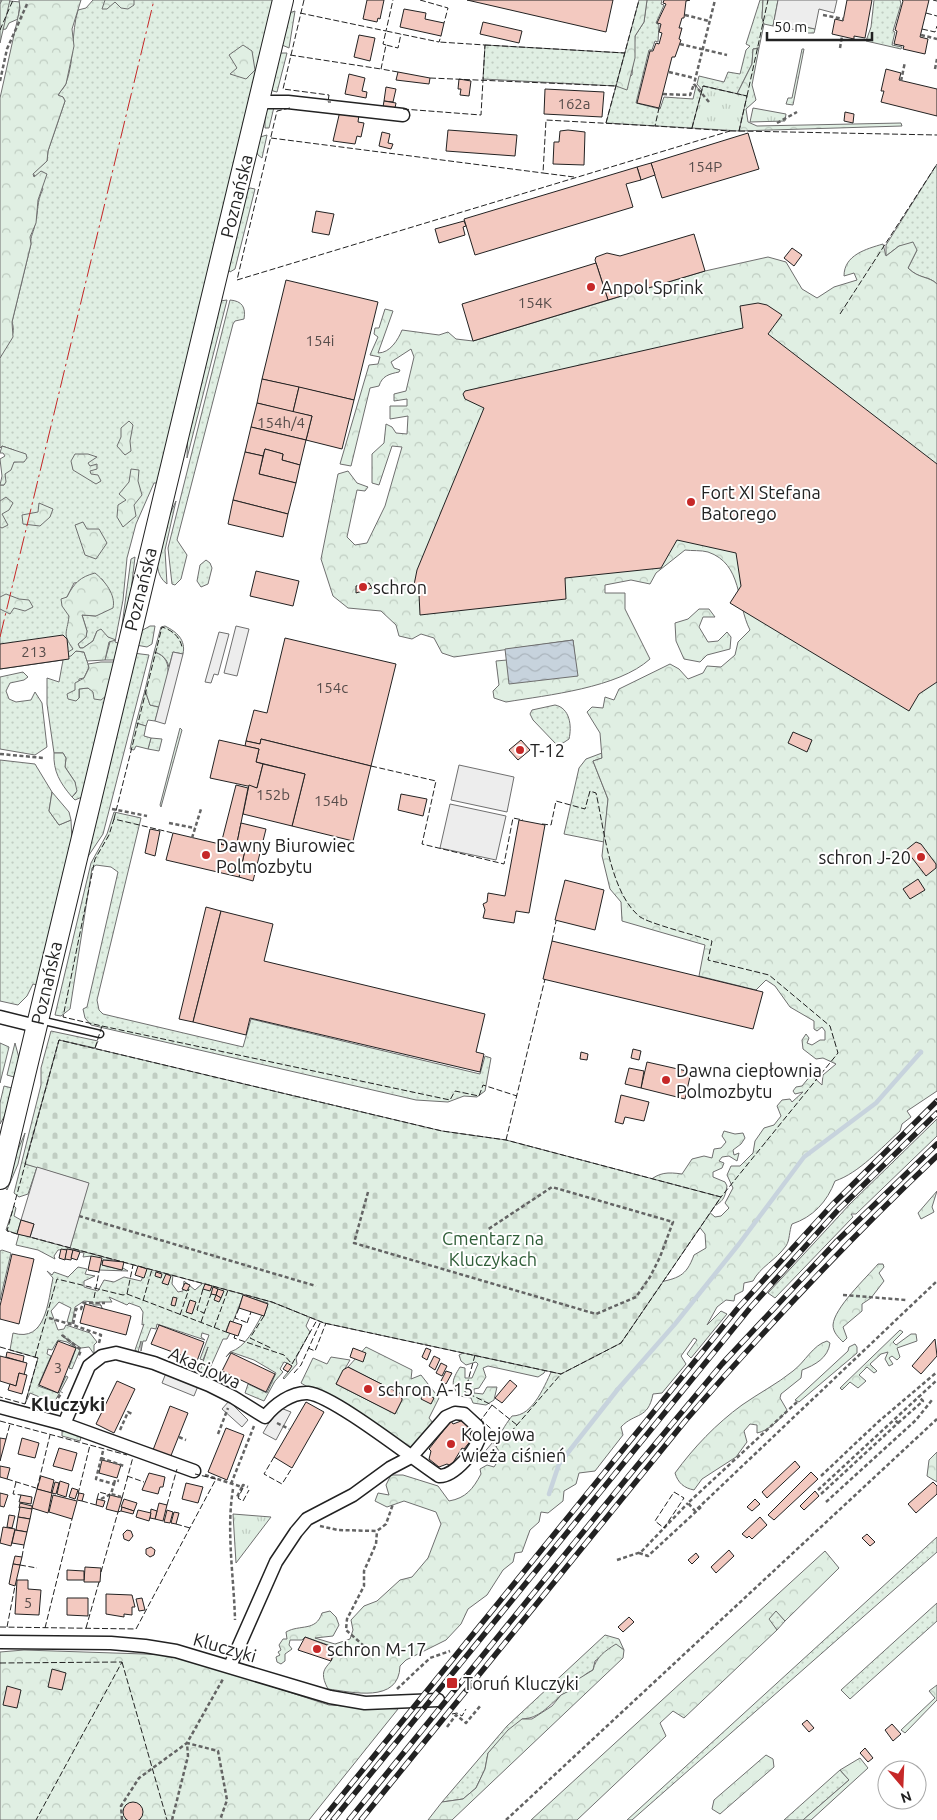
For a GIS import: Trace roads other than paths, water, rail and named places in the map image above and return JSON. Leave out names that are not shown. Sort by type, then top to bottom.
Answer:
[{"type":"main road","name":"Poznańska","points":[[0,1179],[283,0]]},
{"type":"street","points":[[258,102],[288,102],[403,115]]},
{"type":"street","points":[[0,1017],[37,1023]]},
{"type":"street","name":"Akacjowa","points":[[64,1424],[89,1366],[106,1354],[125,1354],[233,1397],[265,1417],[286,1399],[300,1394],[311,1394],[336,1406],[411,1457]]},
{"type":"street","points":[[0,1407],[64,1424],[103,1440],[194,1471]]},
{"type":"street","points":[[230,1666],[276,1562],[304,1523],[319,1512],[353,1495],[390,1468],[411,1457],[446,1417],[460,1413],[471,1419],[479,1430],[478,1442],[449,1475],[439,1476],[411,1457]]},
{"type":"street","name":"Kluczyki","points":[[0,1642],[111,1642],[146,1646],[176,1651],[330,1697],[365,1703],[438,1700]]},
{"type":"lane","points":[[37,1023],[100,1034]]},
{"type":"water","points":[[573,640],[578,676],[509,684],[505,649]]},
{"type":"waterway","points":[[549,1494],[559,1464],[618,1389],[675,1324],[739,1244],[804,1157],[876,1103],[921,1052]]},
{"type":"railway","points":[[322,1820],[738,1308],[832,1205],[937,1101]]},
{"type":"railway","points":[[333,1820],[750,1308],[838,1210],[937,1113]]},
{"type":"railway","points":[[349,1820],[722,1364],[837,1241],[937,1144]]},
{"type":"railway","points":[[361,1820],[686,1420],[808,1285],[937,1156]]},
{"type":"place","name":"Anpol Sprink","points":[[591,287]]},
{"type":"place","name":"Fort XI Stefana Batorego","points":[[691,502]]},
{"type":"place","name":"schron","points":[[363,587]]},
{"type":"place","name":"T-12","points":[[520,750]]},
{"type":"place","name":"Dawny Biurowiec Polmozbytu","points":[[206,855]]},
{"type":"place","name":"schron J-20","points":[[921,857]]},
{"type":"place","name":"Dawna ciepłownia Polmozbytu","points":[[666,1080]]},
{"type":"place","name":"schron A-15","points":[[368,1389]]},
{"type":"place","name":"Kolejowa wieża ciśnień","points":[[451,1444]]},
{"type":"place","name":"schron M-17","points":[[317,1649]]},
{"type":"place","name":"Toruń Kluczyki","points":[[452,1683]]},
{"type":"district","name":"Kluczyki","points":[[68,1404]]},
{"type":"park label","name":"Cmentarz na Kluczykach","points":[[493,1248]]}]
